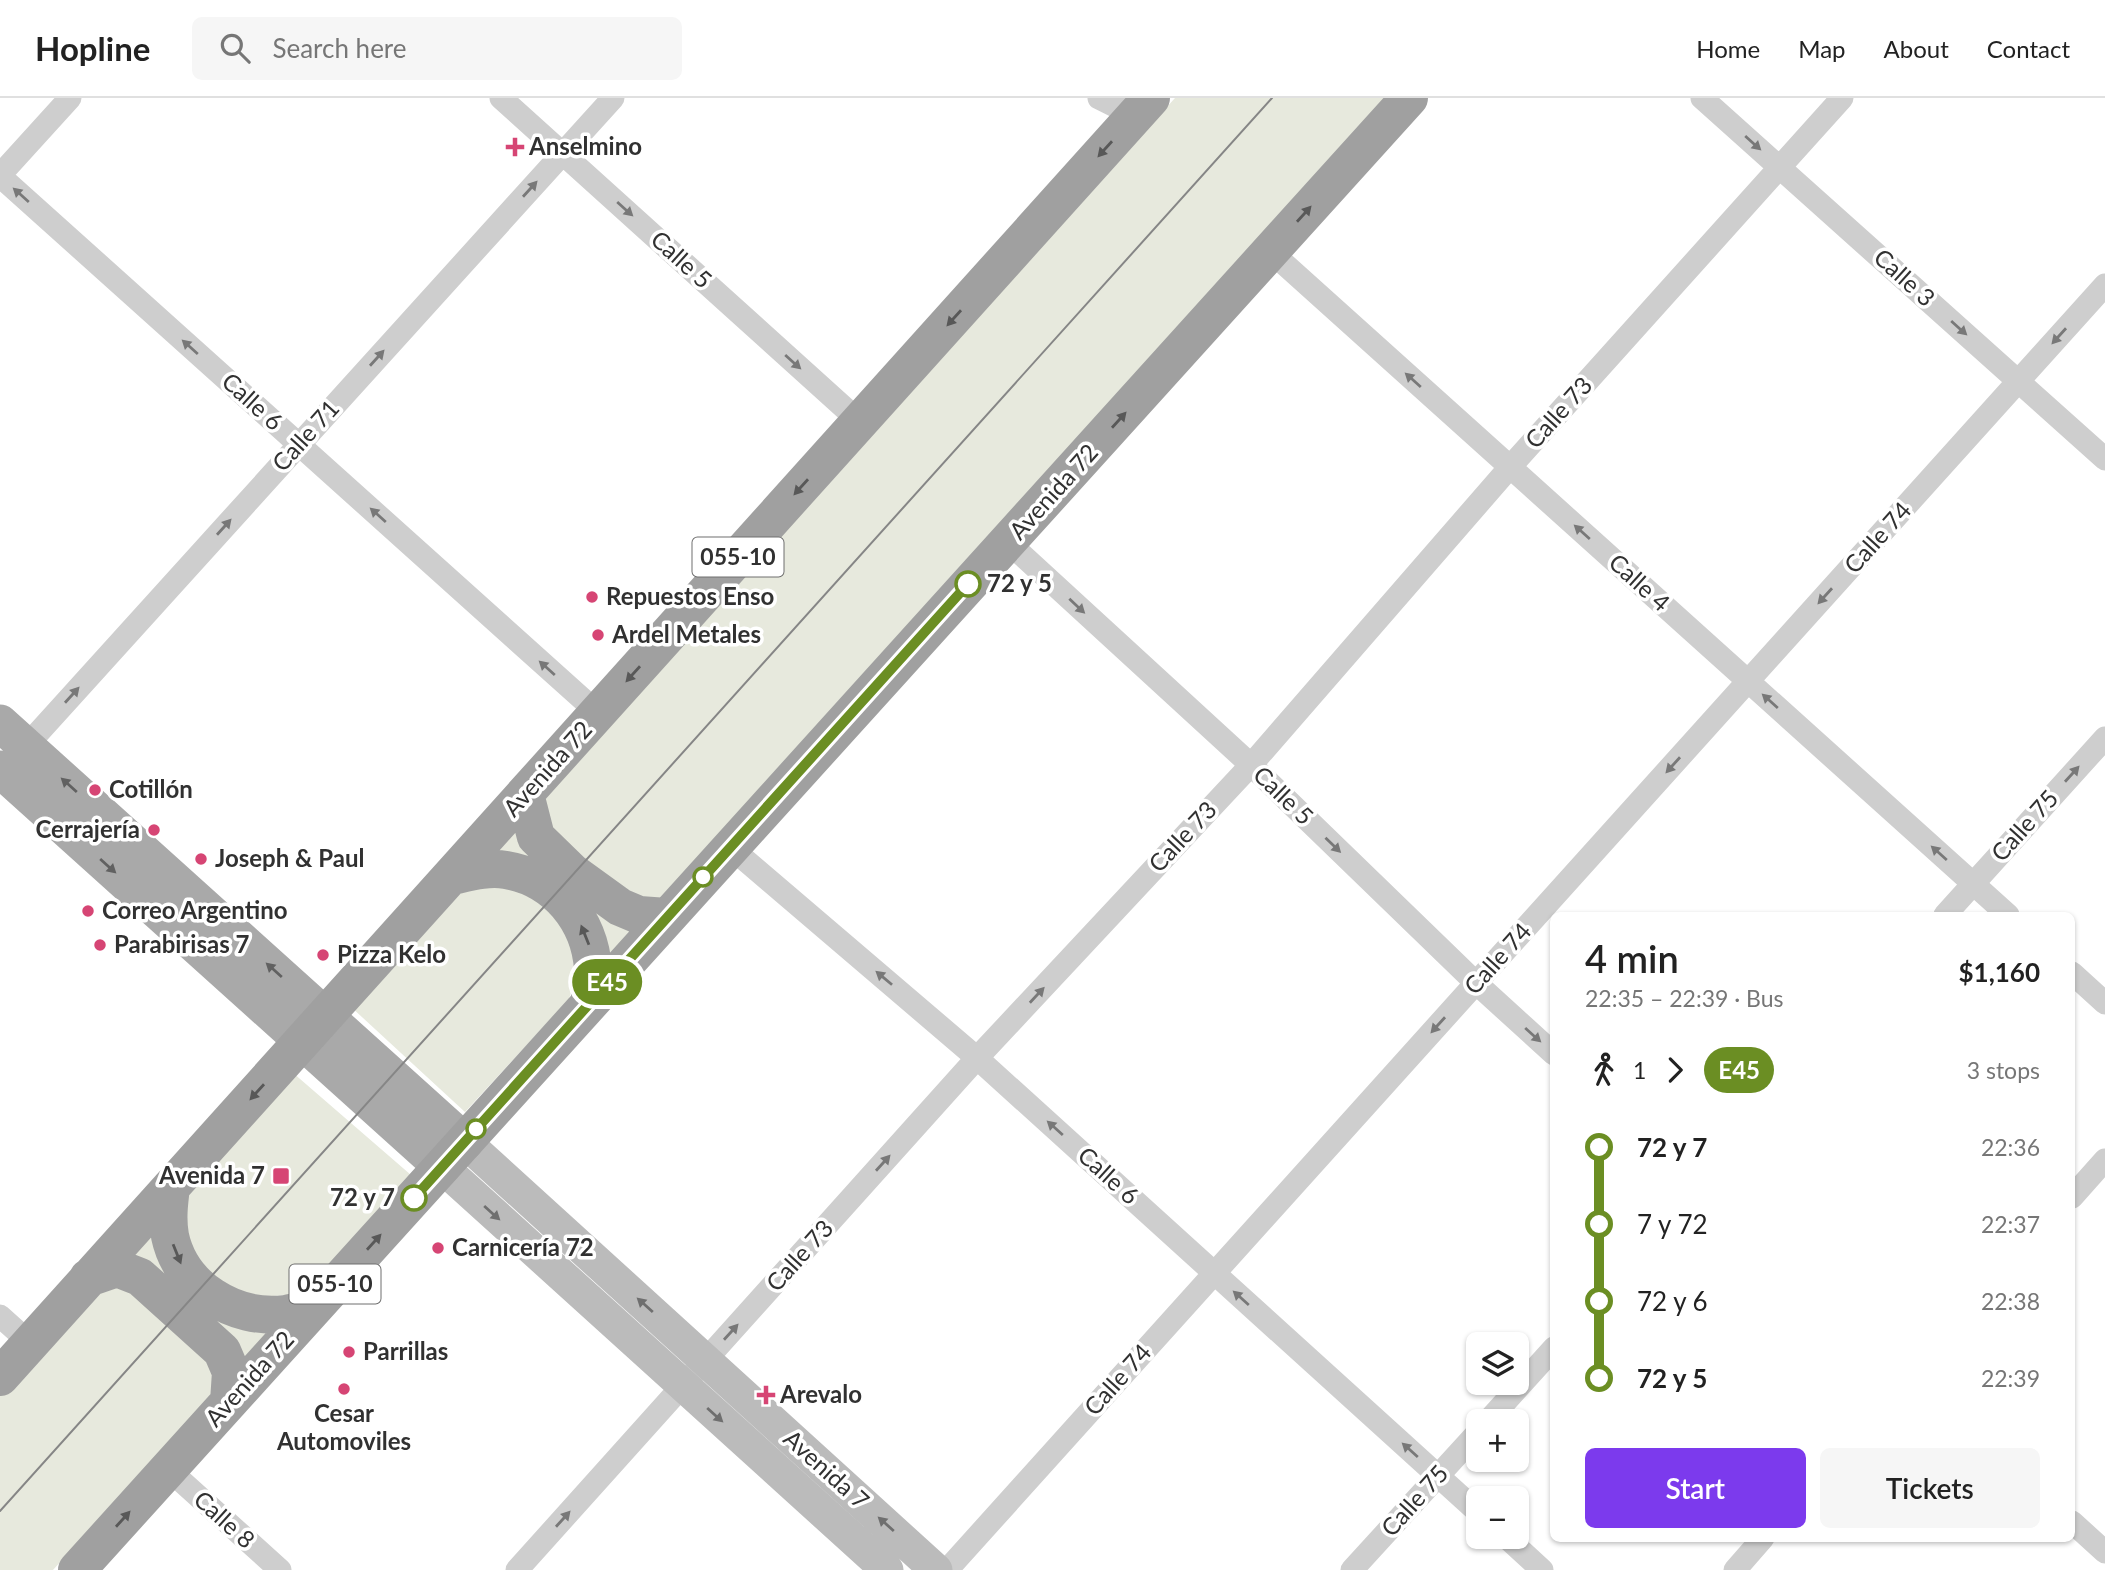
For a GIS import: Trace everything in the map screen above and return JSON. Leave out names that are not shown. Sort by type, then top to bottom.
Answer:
[{"type":"highway","name":"Avenida 72","points":[[77,1570],[1409,98]]},
{"type":"highway","name":"Avenida 72","points":[[0,1377],[1143,107]]},
{"type":"highway","points":[[525,794],[536,837],[573,873],[620,908],[639,915],[667,917]]},
{"type":"highway","points":[[452,876],[479,870],[506,870],[532,878],[556,892],[576,915],[589,942],[594,972],[589,1002]]},
{"type":"highway","points":[[171,1187],[168,1212],[170,1237],[182,1265],[201,1289],[227,1306],[256,1315],[287,1314],[316,1305]]},
{"type":"highway","points":[[88,1278],[117,1268],[140,1277],[222,1351],[231,1372],[229,1402]]},
{"type":"main road","name":"Avenida 7","points":[[6,757],[314,1028],[453,1155],[683,1386],[887,1570]]},
{"type":"main road","name":"Avenida 7","points":[[453,1155],[705,1361],[936,1570]]},
{"type":"street","points":[[0,176],[70,98]]},
{"type":"street","name":"Calle 5","points":[[501,98],[860,422]]},
{"type":"street","name":"Calle 71","points":[[6,757],[299,444],[612,98]]},
{"type":"street","points":[[1099,98],[1143,107]]},
{"type":"street","name":"Calle 3","points":[[1702,98],[2105,459]]},
{"type":"street","name":"Calle 73","points":[[517,1570],[978,1058],[1251,765],[1510,467],[1842,98]]},
{"type":"street","name":"Calle 6","points":[[0,176],[598,713]]},
{"type":"street","name":"Calle 4","points":[[1270,251],[2005,912]]},
{"type":"street","name":"Calle 74","points":[[947,1570],[2105,285]]},
{"type":"street","name":"Calle 5","points":[[1009,543],[1251,765],[1476,983],[1550,1050]]},
{"type":"street","name":"Calle 75","points":[[1948,912],[2105,737]]},
{"type":"street","name":"Calle 6","points":[[730,847],[978,1058],[1466,1501]]},
{"type":"street","points":[[2075,976],[2105,1003]]},
{"type":"street","points":[[2075,1193],[2105,1160]]},
{"type":"street","points":[[0,1316],[30,1343]]},
{"type":"street","points":[[1499,1409],[1550,1352]]},
{"type":"street","name":"Calle 75","points":[[1352,1570],[1466,1445]]},
{"type":"street","name":"Calle 8","points":[[168,1469],[280,1570]]},
{"type":"street","points":[[2075,1525],[2105,1553],[2092,1570]]},
{"type":"street","points":[[1735,1570],[1760,1542]]},
{"type":"street","points":[[1519,1549],[1542,1570]]},
{"type":"shaded area","points":[[1175,98],[1387,98],[658,904],[641,908],[545,834],[542,802]]},
{"type":"shaded area","points":[[523,821],[636,927],[606,959],[493,857]]},
{"type":"shaded area","points":[[496,880],[558,907],[578,970],[569,999],[465,1112],[350,1006],[460,891]]},
{"type":"shaded area","points":[[292,1072],[411,1175],[317,1279],[298,1295],[244,1297],[193,1262],[180,1210],[189,1182]]},
{"type":"shaded area","points":[[154,1222],[161,1253],[277,1327],[240,1364],[122,1259]]},
{"type":"shaded area","points":[[116,1276],[218,1359],[219,1387],[53,1570],[0,1570],[0,1392]]},
{"type":"tram line","points":[[0,1511],[1272,98]]},
{"type":"bus line","name":"E45","points":[[414,1198],[968,584]]},
{"type":"place","name":"Anselmino","points":[[515,147]]},
{"type":"place","name":"72 y 5","points":[[968,584]]},
{"type":"place","name":"Repuestos Enso","points":[[592,597]]},
{"type":"place","name":"Ardel Metales","points":[[598,635]]},
{"type":"place","name":"Cotillón","points":[[95,790]]},
{"type":"place","name":"Cerrajería","points":[[154,830]]},
{"type":"place","name":"Joseph & Paul","points":[[201,859]]},
{"type":"place","name":"Correo Argentino","points":[[88,911]]},
{"type":"place","name":"Parabirisas 7","points":[[100,945]]},
{"type":"place","name":"Pizza Kelo","points":[[323,955]]},
{"type":"place","name":"Avenida 7","points":[[281,1176]]},
{"type":"place","name":"72 y 7","points":[[414,1198]]},
{"type":"place","name":"Carnicería 72","points":[[438,1248]]},
{"type":"place","name":"Parrillas","points":[[349,1352]]},
{"type":"place","name":"Cesar Automoviles","points":[[344,1389]]},
{"type":"place","name":"Arevalo","points":[[766,1395]]}]
